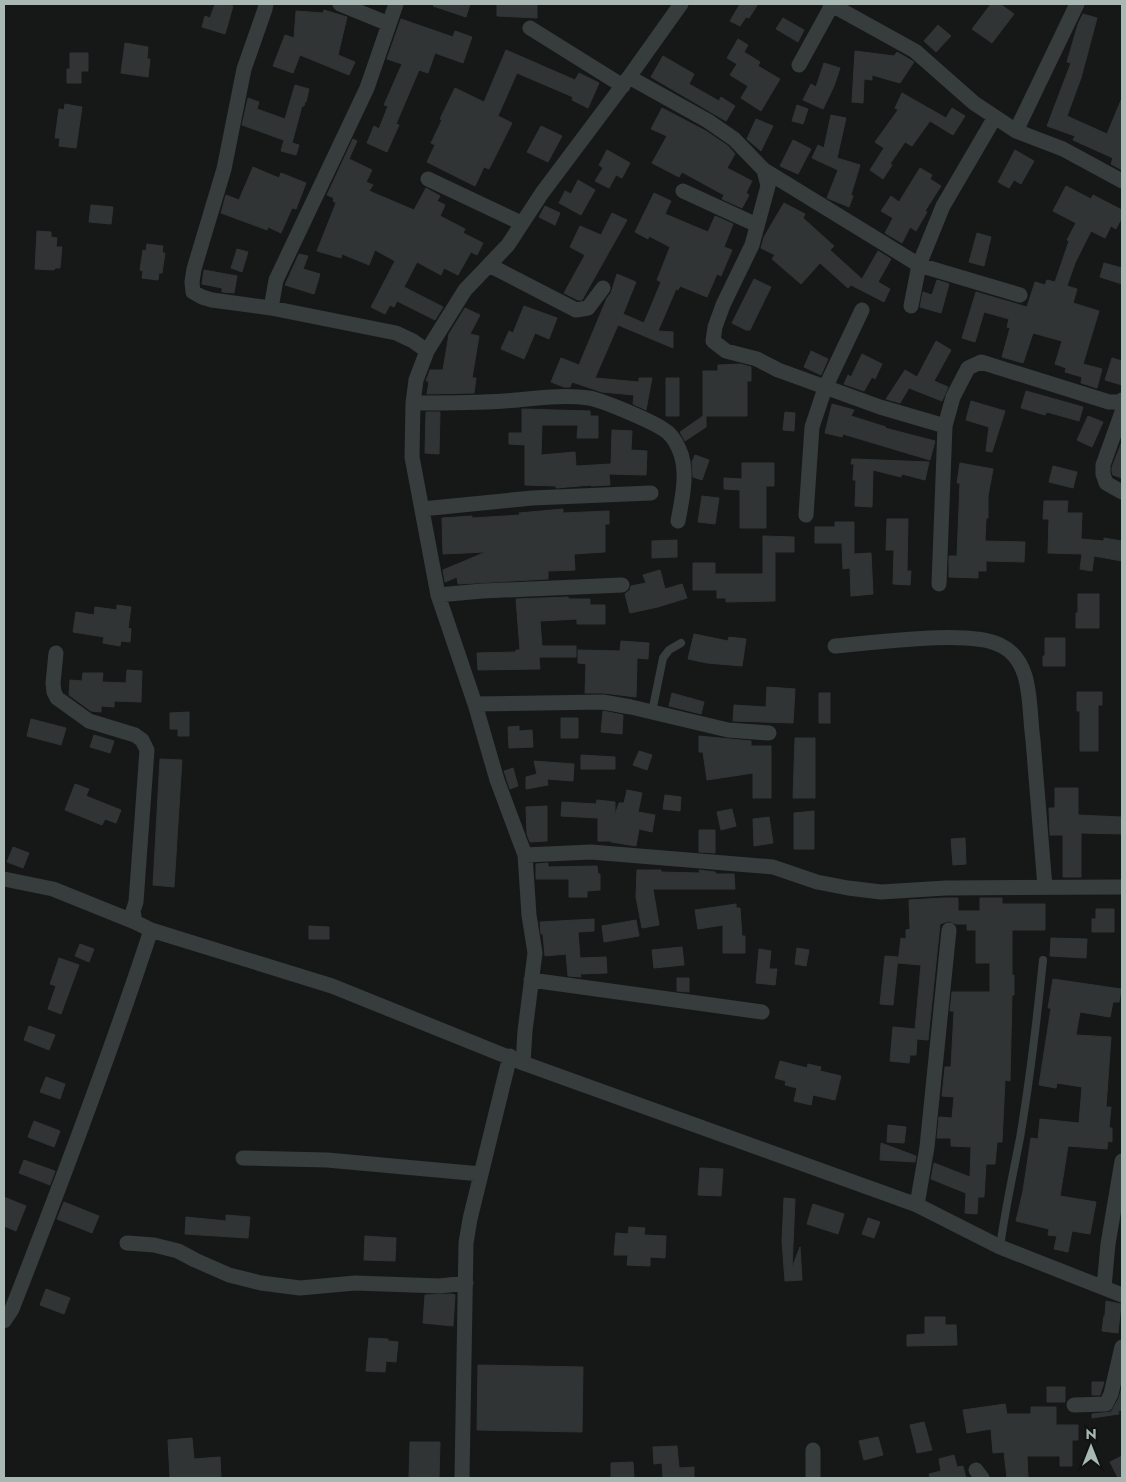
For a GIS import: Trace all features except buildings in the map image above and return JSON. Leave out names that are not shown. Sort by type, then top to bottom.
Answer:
[{"type":"street","points":[[266,4],[244,69],[224,169],[194,268],[193,292],[202,297],[271,308],[396,334],[413,341],[427,351]]},
{"type":"street","points":[[340,4],[389,24]]},
{"type":"street","points":[[271,308],[276,280],[367,88],[396,4]]},
{"type":"street","points":[[462,1478],[466,1243],[481,1174],[517,1059],[535,953],[529,915],[525,855],[497,780],[475,704],[438,595],[412,457],[413,403],[416,380],[427,351],[466,290],[508,245],[542,193],[626,82],[681,4]]},
{"type":"street","points":[[799,66],[831,4],[915,51],[974,103],[1016,131],[1063,149],[1122,181]]},
{"type":"street","points":[[1016,131],[1077,4]]},
{"type":"street","points":[[530,28],[626,82],[708,121],[734,139],[764,170],[919,265],[1020,295]]},
{"type":"street","points":[[911,306],[919,265],[943,206],[995,117]]},
{"type":"street","points":[[764,170],[768,186],[752,245],[723,305],[715,327],[713,341],[726,352],[757,359],[778,370],[825,388],[880,407],[945,426]]},
{"type":"street","points":[[428,178],[522,223]]},
{"type":"street","points":[[683,191],[757,225]]},
{"type":"street","points":[[489,264],[576,310],[588,308],[603,288]]},
{"type":"street","points":[[806,515],[812,427],[825,388],[862,310]]},
{"type":"street","points":[[939,584],[945,426],[954,397],[968,368],[981,362],[1109,402],[1120,402],[1122,400]]},
{"type":"street","points":[[413,403],[564,397],[590,398],[621,410],[663,429],[679,447],[683,458],[684,470],[678,521]]},
{"type":"street","points":[[1122,412],[1103,465],[1106,483],[1122,492]]},
{"type":"street","points":[[422,509],[532,498],[651,493]]},
{"type":"street","points":[[438,595],[482,591],[622,585]]},
{"type":"street","points":[[835,646],[969,638],[1000,644],[1016,657],[1025,676],[1029,707],[1045,887]]},
{"type":"street","points":[[56,653],[53,683],[54,692],[58,698],[90,721],[135,735],[146,744],[134,911],[136,922]]},
{"type":"street","points":[[475,704],[603,702],[728,730],[769,733]]},
{"type":"street","points":[[525,855],[591,852],[773,867],[817,882],[881,892],[946,888],[1122,886]]},
{"type":"street","points":[[4,879],[53,889],[136,922],[151,930],[332,986],[517,1059],[916,1205],[1000,1247],[1122,1295]]},
{"type":"street","points":[[4,1322],[12,1309],[67,1167],[151,930]]},
{"type":"street","points":[[916,1205],[927,1147],[949,930]]},
{"type":"street","points":[[531,980],[762,1012]]},
{"type":"street","points":[[244,1158],[327,1160],[481,1174]]},
{"type":"street","points":[[1104,1287],[1108,1244],[1122,1161]]},
{"type":"street","points":[[127,1243],[154,1245],[178,1251],[229,1275],[261,1283],[300,1288],[356,1283],[440,1286],[466,1283]]},
{"type":"street","points":[[1074,1405],[1106,1404],[1111,1394],[1122,1347]]},
{"type":"street","points":[[812,1478],[813,1450]]},
{"type":"lane","points":[[652,712],[663,658],[669,650],[681,643]]},
{"type":"lane","points":[[1000,1247],[1003,1221],[1020,1138],[1043,960]]}]
